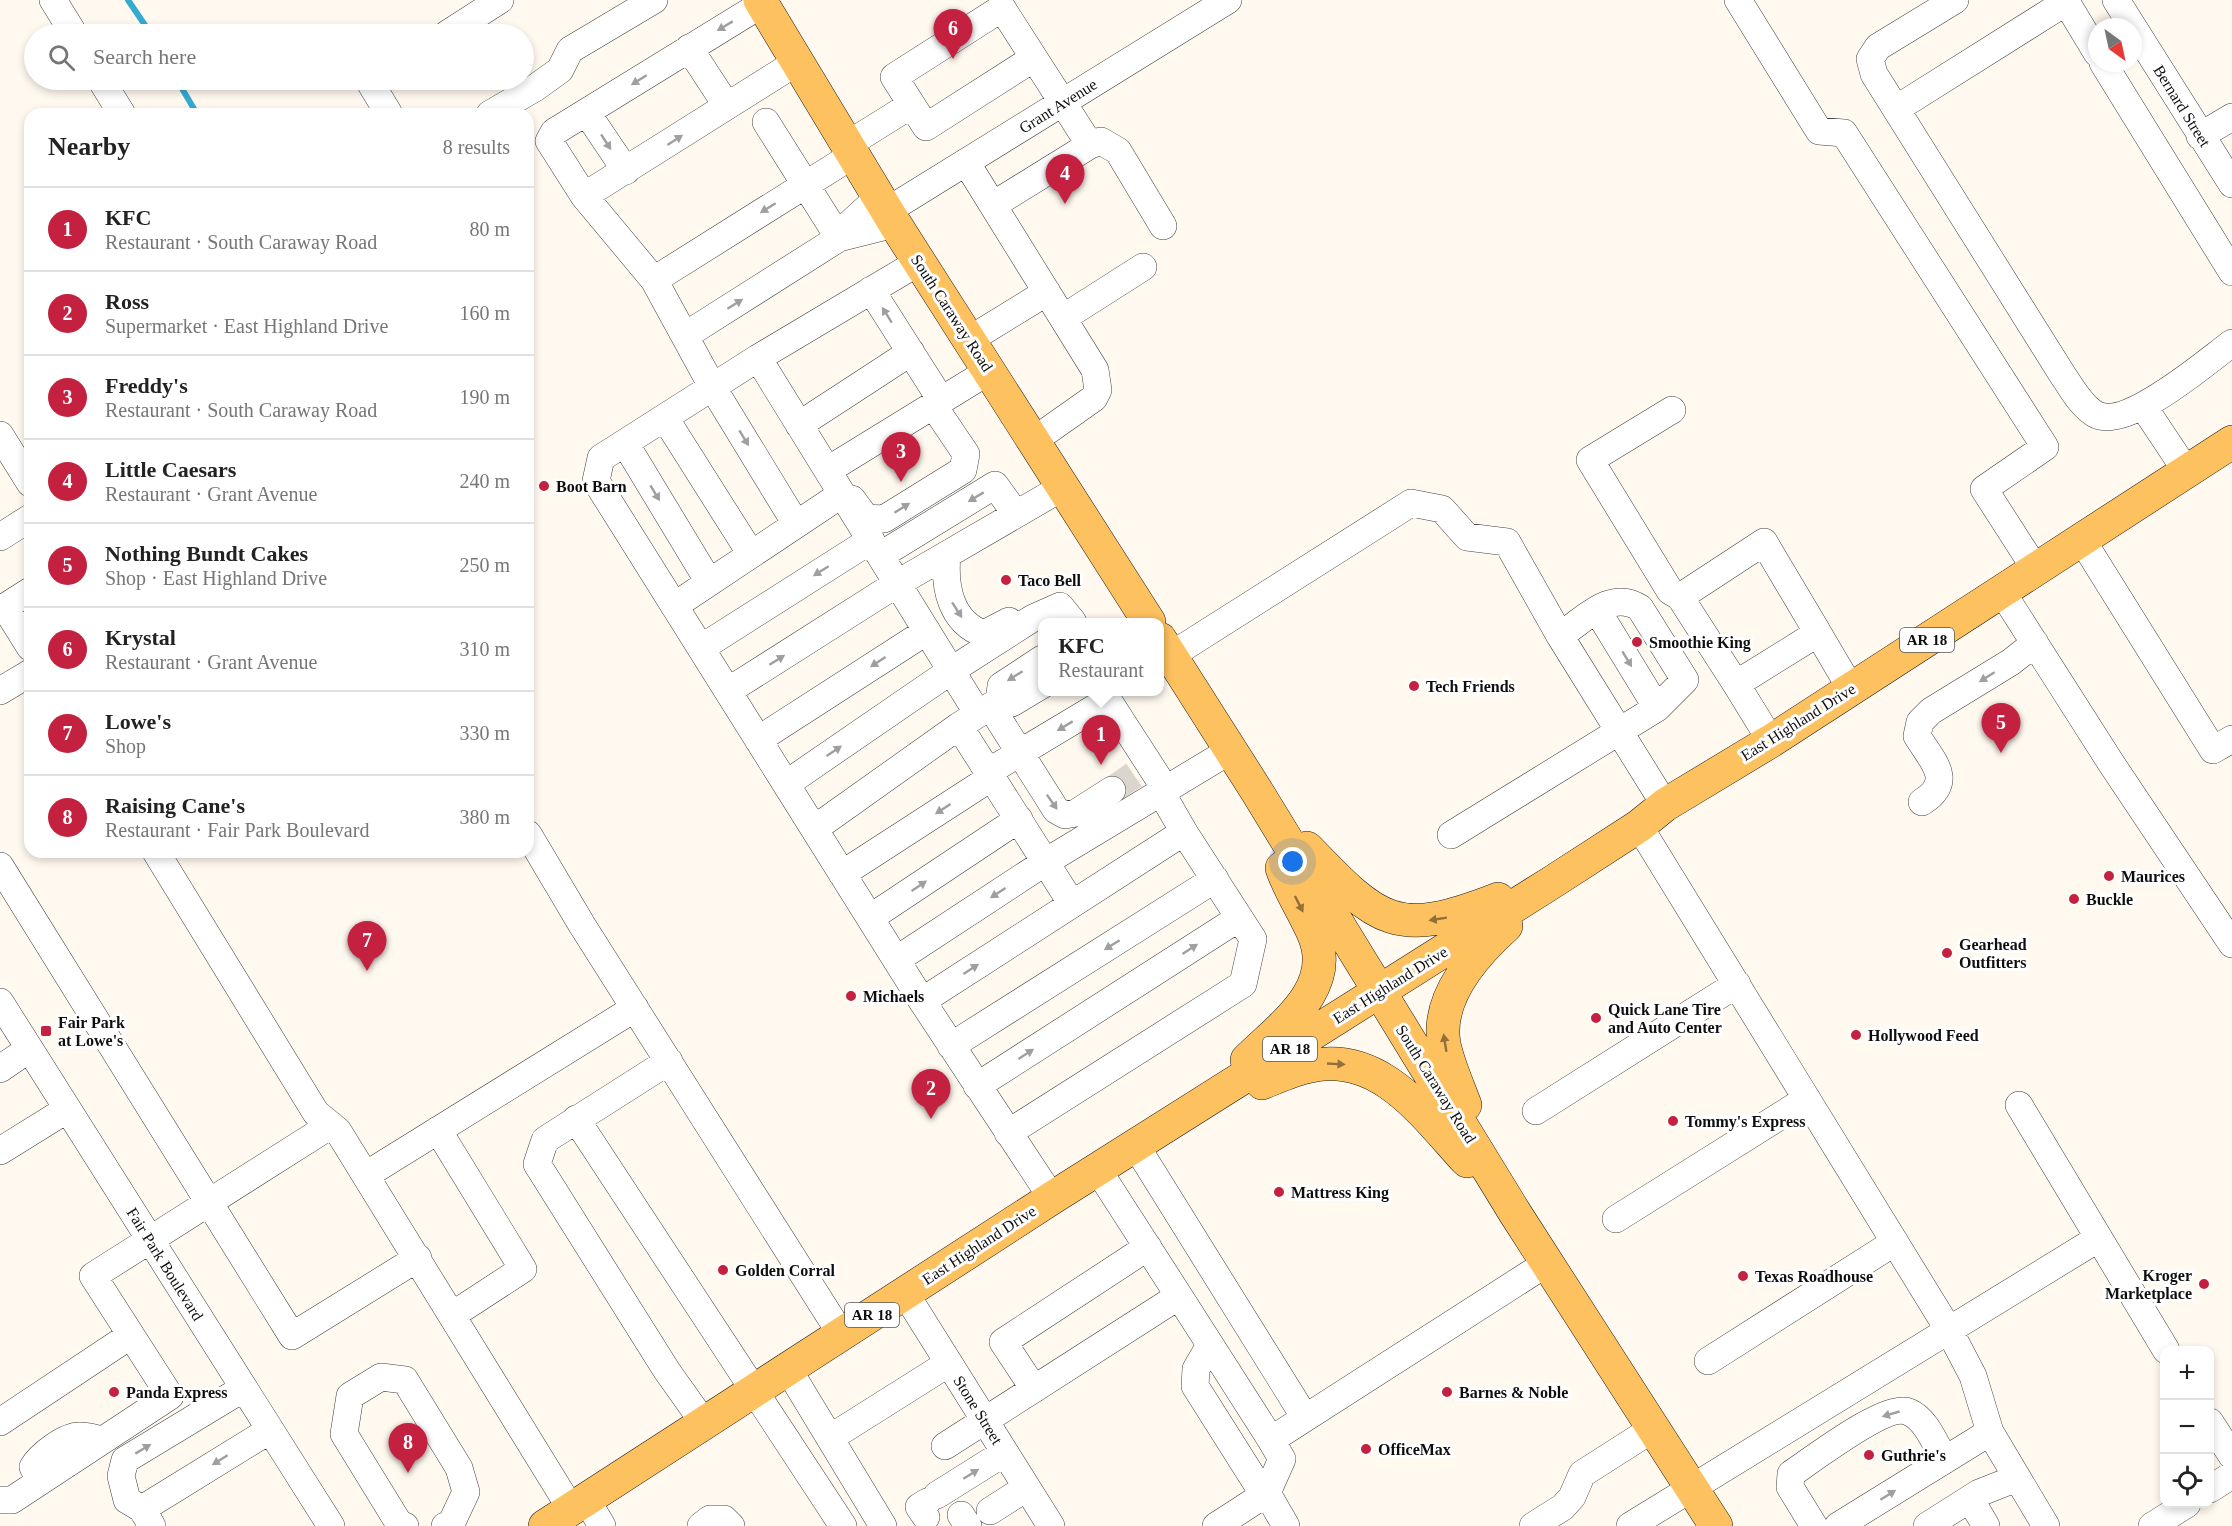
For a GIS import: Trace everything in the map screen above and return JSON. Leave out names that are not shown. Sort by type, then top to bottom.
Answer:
[{"type":"main road","name":"South Caraway Road","points":[[761,2],[887,211],[1063,487],[1143,618]]},
{"type":"main road","name":"East Highland Drive","points":[[576,1515],[705,1423],[1052,1198],[1543,888],[1639,826],[1665,805],[1771,741],[2187,472],[2230,449]]},
{"type":"main road","name":"South Caraway Road","points":[[1164,650],[1231,750],[1515,1213],[1716,1526]]},
{"type":"main road","points":[[1256,790],[1344,887],[1374,910],[1387,916],[1416,921],[1438,920],[1459,915],[1526,889],[1543,888]]},
{"type":"main road","points":[[1200,1106],[1298,1009],[1312,993],[1317,981],[1318,946],[1286,877],[1256,790]]},
{"type":"main road","points":[[1515,1213],[1485,1158],[1468,1115],[1444,1044],[1444,1029],[1454,990],[1466,969],[1543,888]]},
{"type":"main road","points":[[1200,1106],[1308,1066],[1328,1063],[1356,1067],[1388,1079],[1403,1092],[1515,1213]]},
{"type":"street","points":[[53,0],[68,24]]},
{"type":"street","points":[[463,24],[500,0]]},
{"type":"street","points":[[534,89],[560,70],[570,50],[654,0]]},
{"type":"street","name":"Grant Avenue","points":[[686,335],[839,238],[843,230],[887,211],[1228,0]]},
{"type":"street","points":[[1738,0],[1819,131],[1844,133],[2045,447],[1984,489],[2036,570]]},
{"type":"street","points":[[1954,0],[1878,47],[1870,59],[1874,74],[2062,375],[2087,407],[2097,415],[2122,416],[2144,406],[2232,343]]},
{"type":"street","name":"Bernard Street","points":[[2116,0],[2127,18]]},
{"type":"street","points":[[1896,110],[2065,1],[2088,38]]},
{"type":"street","points":[[761,2],[554,132],[549,141],[584,196],[654,280],[713,388],[796,524]]},
{"type":"street","points":[[654,280],[805,184],[850,150],[906,97],[909,74],[982,27],[1012,24],[1090,145]]},
{"type":"street","name":"Bernard Street","points":[[2142,42],[2232,184]]},
{"type":"street","points":[[689,48],[727,106]]},
{"type":"street","points":[[906,97],[926,127],[1034,58]]},
{"type":"street","points":[[584,196],[796,62]]},
{"type":"street","points":[[2109,72],[2232,272]]},
{"type":"street","points":[[107,90],[118,108]]},
{"type":"street","points":[[375,90],[385,108]]},
{"type":"street","points":[[500,108],[532,90]]},
{"type":"street","points":[[587,113],[626,171]]},
{"type":"street","points":[[2151,141],[2194,126],[2232,117]]},
{"type":"street","points":[[766,122],[839,238]]},
{"type":"street","points":[[993,205],[1090,145],[1101,141],[1118,151],[1163,226]]},
{"type":"street","points":[[966,162],[1095,370],[1098,390],[1088,404],[1033,441]]},
{"type":"street","points":[[919,262],[758,358],[601,458],[596,481],[922,1001],[1052,1198]]},
{"type":"street","points":[[1063,318],[1143,267]]},
{"type":"street","points":[[758,358],[799,425],[866,518],[884,519],[963,470],[966,454],[911,352],[871,290]]},
{"type":"street","points":[[969,340],[1047,292]]},
{"type":"street","points":[[799,425],[911,352]]},
{"type":"street","points":[[829,469],[989,371]]},
{"type":"street","points":[[2144,406],[2187,472]]},
{"type":"street","points":[[1672,410],[1590,460],[1670,591],[1680,597],[1771,741]]},
{"type":"street","points":[[665,418],[751,554]]},
{"type":"street","points":[[0,435],[24,473]]},
{"type":"street","points":[[625,443],[709,582]]},
{"type":"street","points":[[829,469],[842,494],[952,670],[982,712],[1022,752],[1056,810],[1065,815],[1076,813],[1132,777]]},
{"type":"street","points":[[701,648],[876,547],[995,485],[1016,514]]},
{"type":"street","points":[[728,691],[898,584],[1063,487]]},
{"type":"street","points":[[675,606],[842,494]]},
{"type":"street","points":[[1164,625],[1411,503],[1442,509],[1467,537],[1507,542],[1560,636],[1665,805]]},
{"type":"street","points":[[0,537],[24,522]]},
{"type":"street","points":[[2082,540],[2213,750],[2232,739]]},
{"type":"street","points":[[1680,597],[1764,542],[1851,689]]},
{"type":"street","points":[[947,555],[944,580],[953,606],[971,629],[984,634],[1018,616],[1033,618]]},
{"type":"street","points":[[2002,592],[2232,944]]},
{"type":"street","points":[[24,595],[3,608],[24,638]]},
{"type":"street","points":[[1451,835],[1657,708],[1685,680],[1640,608],[1628,601],[1611,601],[1560,636]]},
{"type":"street","points":[[786,784],[952,670],[1033,618],[1060,606],[1070,618]]},
{"type":"street","points":[[1597,610],[1657,708]]},
{"type":"street","points":[[758,740],[927,631]]},
{"type":"street","points":[[1736,684],[1818,633]]},
{"type":"street","points":[[1922,802],[1935,794],[1940,783],[1939,772],[1917,736],[1920,722],[1931,711],[2012,662],[2035,644]]},
{"type":"street","points":[[814,829],[982,712],[1001,686],[1038,662]]},
{"type":"street","points":[[0,691],[24,677]]},
{"type":"street","points":[[982,712],[1012,704],[1038,688]]},
{"type":"street","points":[[842,874],[1022,752],[1108,700],[1132,777],[1163,791],[1184,832],[1253,939],[1243,984],[1008,1133]]},
{"type":"street","points":[[982,712],[990,775],[1047,861],[1072,904]]},
{"type":"street","points":[[896,960],[1047,861],[1231,750]]},
{"type":"street","points":[[870,918],[1019,819]]},
{"type":"street","points":[[1639,826],[1950,1332],[1973,1376],[1990,1431],[2046,1526]]},
{"type":"street","points":[[922,1001],[1184,832]]},
{"type":"street","points":[[534,844],[635,1008],[842,1334]]},
{"type":"street","points":[[160,858],[316,1113],[338,1131],[366,1175],[454,1314],[576,1515]]},
{"type":"street","points":[[0,866],[292,1336],[418,1258]]},
{"type":"street","points":[[951,1046],[1215,879]]},
{"type":"street","points":[[977,1086],[1239,918]]},
{"type":"street","points":[[1536,1111],[1737,984]]},
{"type":"street","name":"Fair Park Boulevard","points":[[0,1002],[66,1110],[151,1240],[331,1526]]},
{"type":"street","points":[[366,1175],[635,1008]]},
{"type":"street","points":[[0,1069],[29,1049]]},
{"type":"street","points":[[669,1061],[545,1140],[537,1164],[667,1371],[705,1423]]},
{"type":"street","points":[[1616,1219],[1808,1099]]},
{"type":"street","points":[[2019,1105],[2164,1346]]},
{"type":"street","points":[[0,1151],[66,1110]]},
{"type":"street","points":[[576,1119],[843,1526]]},
{"type":"street","points":[[0,1500],[12,1500],[170,1396],[93,1276],[331,1125]]},
{"type":"street","points":[[438,1130],[523,1269],[454,1314]]},
{"type":"street","points":[[1136,1146],[1304,1416]]},
{"type":"street","points":[[1098,1170],[1282,1459],[1265,1494],[1216,1526]]},
{"type":"street","points":[[1630,1526],[1692,1486],[1950,1332],[2099,1238]]},
{"type":"street","points":[[1708,1361],[1895,1242]]},
{"type":"street","points":[[1034,1389],[1003,1342],[1148,1247]]},
{"type":"street","points":[[1271,1440],[1304,1416],[1547,1263]]},
{"type":"street","name":"Stone Street","points":[[905,1293],[1051,1526]]},
{"type":"street","points":[[945,1446],[1179,1296]]},
{"type":"street","points":[[0,1422],[131,1335]]},
{"type":"street","points":[[1210,1345],[1196,1369],[1195,1386],[1286,1526]]},
{"type":"street","points":[[830,1438],[949,1363]]},
{"type":"street","points":[[788,1369],[883,1526]]},
{"type":"street","points":[[405,1526],[400,1525],[344,1434],[350,1396],[381,1377],[405,1380],[459,1468],[466,1492],[449,1525]]},
{"type":"street","points":[[244,1388],[125,1461],[121,1476],[127,1500],[147,1518],[270,1430]]},
{"type":"street","points":[[1814,1526],[1790,1487],[1791,1474],[1872,1421],[1894,1411],[1908,1411],[1923,1423],[1945,1460]]},
{"type":"street","points":[[1533,1526],[1563,1507],[1572,1497],[1582,1474],[1654,1428]]},
{"type":"street","points":[[2214,1428],[2232,1456]]},
{"type":"street","points":[[1838,1526],[1990,1431]]},
{"type":"street","points":[[945,1506],[1004,1453]]},
{"type":"street","points":[[2214,1486],[2232,1475]]},
{"type":"street","points":[[1927,1526],[1970,1499],[2017,1478]]},
{"type":"street","points":[[990,1511],[1026,1488]]},
{"type":"street","points":[[1970,1499],[1986,1526]]},
{"type":"street","points":[[2152,1526],[2179,1508]]},
{"type":"street","points":[[700,1526],[710,1519],[724,1519],[731,1526]]},
{"type":"waterway","points":[[128,0],[144,24]]},
{"type":"waterway","points":[[183,90],[193,108]]},
{"type":"tunnel","points":[[1112,790],[1134,775]]},
{"type":"place","name":"Krystal","points":[[953,59]]},
{"type":"place","name":"Little Caesars","points":[[1065,204]]},
{"type":"place","name":"Freddy's","points":[[901,482]]},
{"type":"place","name":"Boot Barn","points":[[544,486]]},
{"type":"place","name":"Taco Bell","points":[[1006,580]]},
{"type":"place","name":"Smoothie King","points":[[1637,642]]},
{"type":"place","name":"Tech Friends","points":[[1414,686]]},
{"type":"place","name":"Nothing Bundt Cakes","points":[[2001,753]]},
{"type":"place","name":"KFC","points":[[1101,765]]},
{"type":"place","name":"Maurices","points":[[2109,876]]},
{"type":"place","name":"Buckle","points":[[2074,899]]},
{"type":"place","name":"Gearhead Outfitters","points":[[1947,953]]},
{"type":"place","name":"Lowe's","points":[[367,971]]},
{"type":"place","name":"Michaels","points":[[851,996]]},
{"type":"place","name":"Quick Lane Tire and Auto Center","points":[[1596,1018]]},
{"type":"place","name":"Fair Park at Lowe's","points":[[46,1031]]},
{"type":"place","name":"Hollywood Feed","points":[[1856,1035]]},
{"type":"place","name":"Ross","points":[[931,1119]]},
{"type":"place","name":"Tommy's Express","points":[[1673,1121]]},
{"type":"place","name":"Mattress King","points":[[1279,1192]]},
{"type":"place","name":"Golden Corral","points":[[723,1270]]},
{"type":"place","name":"Texas Roadhouse","points":[[1743,1276]]},
{"type":"place","name":"Kroger Marketplace","points":[[2204,1284]]},
{"type":"place","name":"Panda Express","points":[[114,1392]]},
{"type":"place","name":"Barnes & Noble","points":[[1447,1392]]},
{"type":"place","name":"OfficeMax","points":[[1366,1449]]},
{"type":"place","name":"Guthrie's","points":[[1869,1455]]},
{"type":"place","name":"Raising Cane's","points":[[408,1473]]}]
